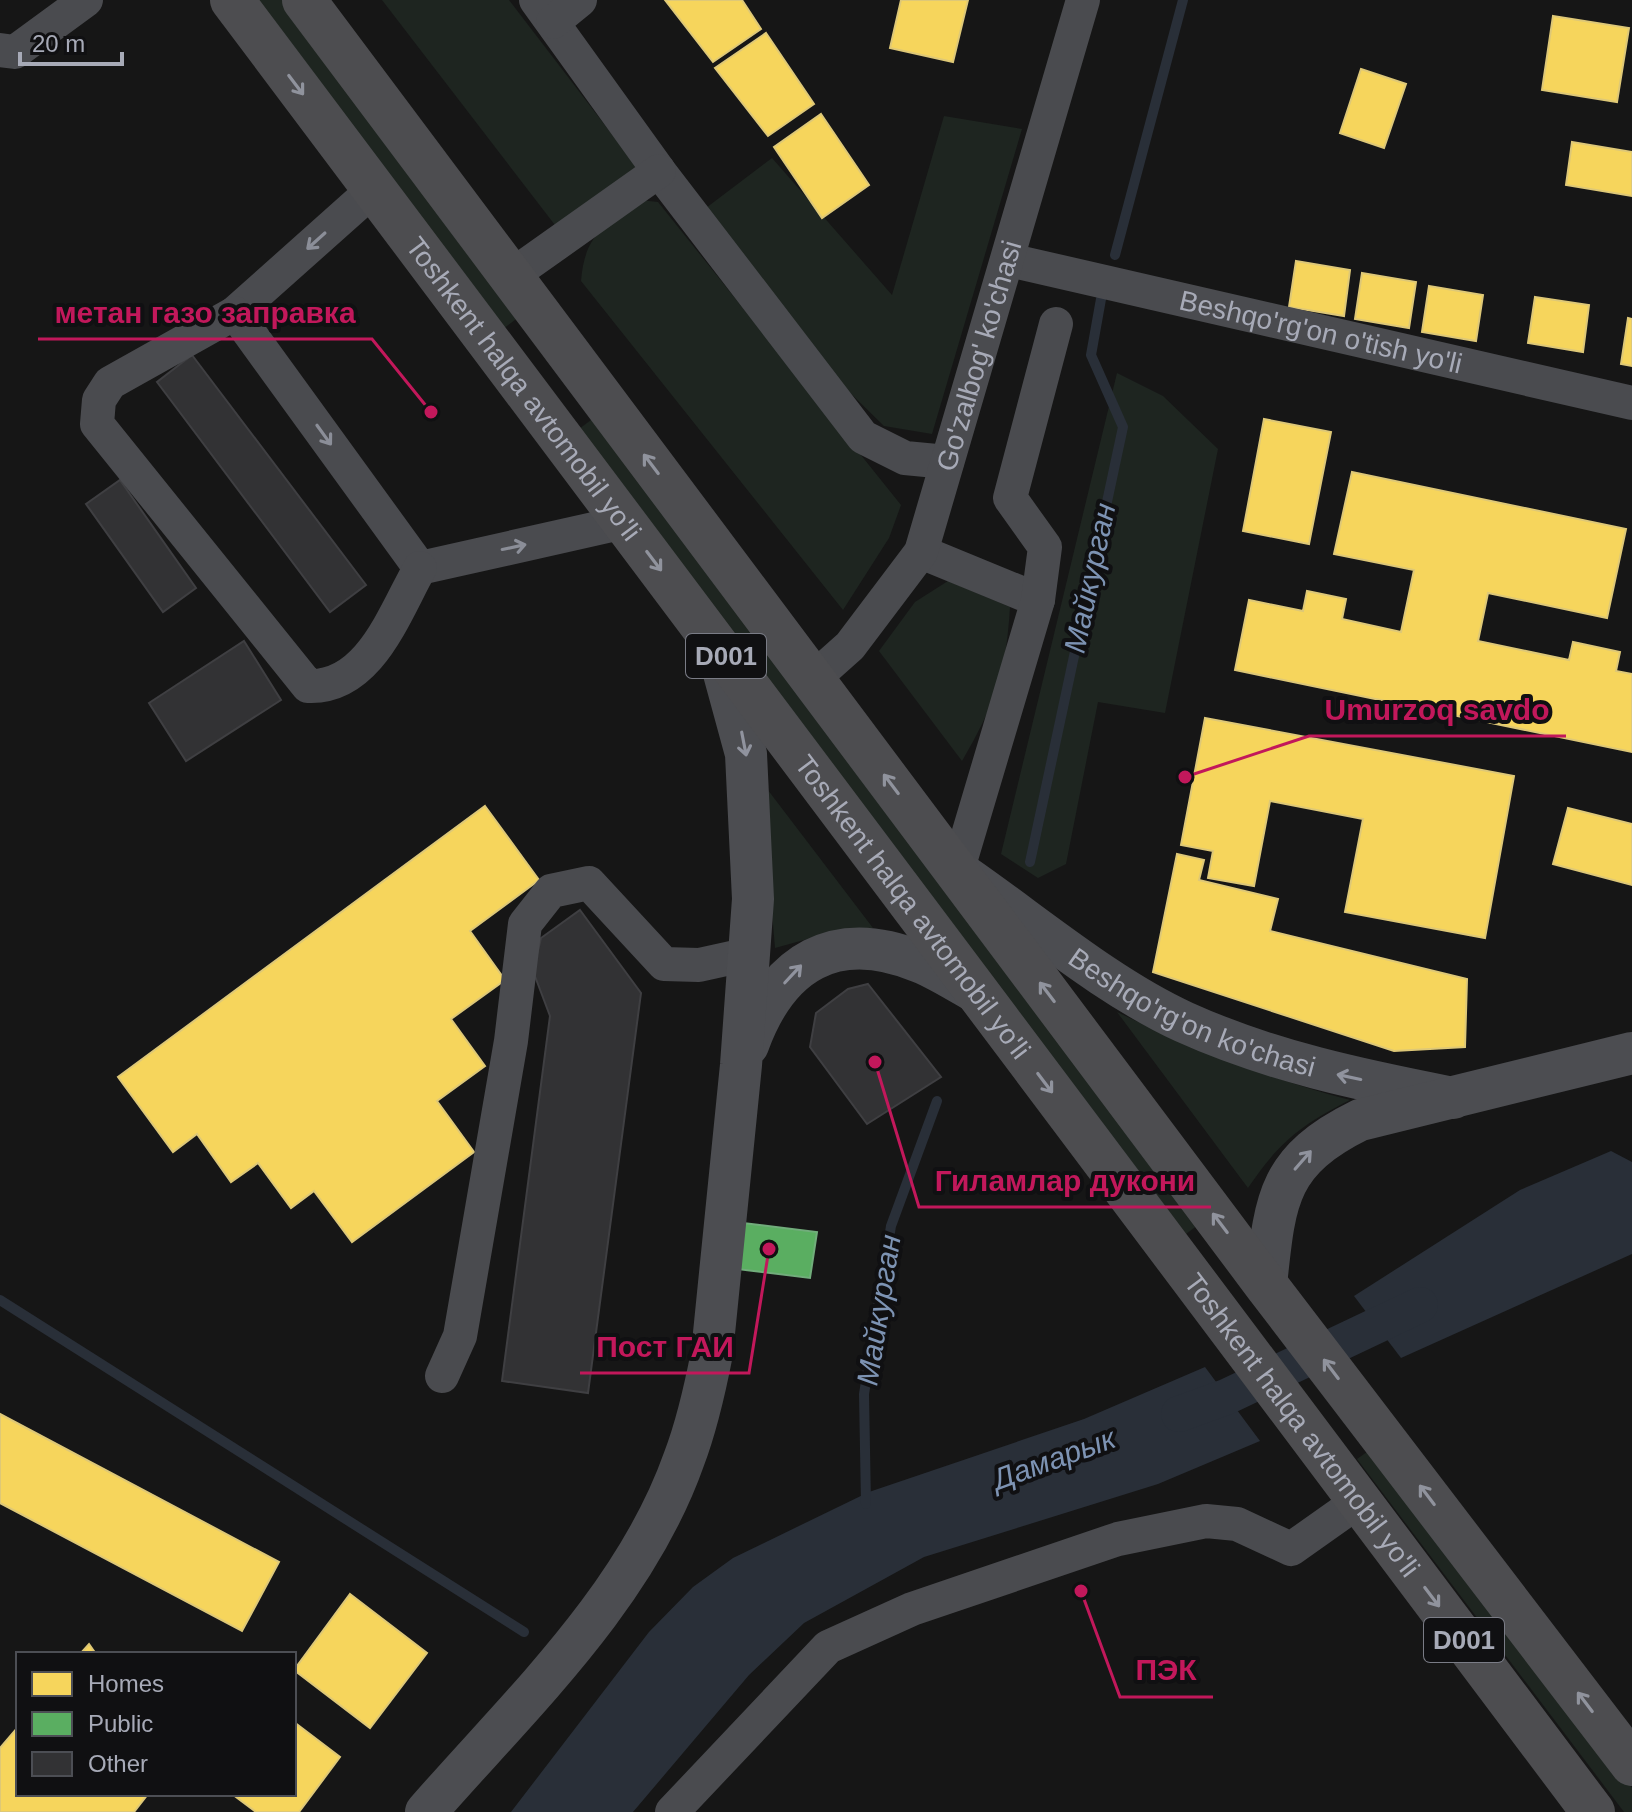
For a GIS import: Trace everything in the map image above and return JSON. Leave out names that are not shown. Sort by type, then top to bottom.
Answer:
[{"type":"highway","name":"Toshkent halqa avtomobil yo'li","points":[[232,0],[1593,1812]]},
{"type":"highway","name":"Toshkent halqa avtomobil yo'li","points":[[304,0],[1266,1285],[1632,1764]]},
{"type":"highway","points":[[534,402],[581,369]]},
{"type":"main road","points":[[426,1812],[593,1622],[638,1554],[684,1461],[712,1353],[741,1065],[753,899],[746,754],[715,642]]},
{"type":"main road","name":"Beshqo'rg'on ko'chasi","points":[[957,872],[1127,989],[1185,1022],[1340,1076],[1453,1098]]},
{"type":"main road","points":[[741,1065],[754,1030],[793,972],[808,959],[825,953],[847,949],[898,954],[922,962],[979,994]]},
{"type":"main road","name":"Beshqo'rg'on ko'chasi","points":[[1266,1285],[1273,1221],[1281,1191],[1323,1138],[1360,1120],[1632,1053]]},
{"type":"street","points":[[0,50],[15,52],[86,0]]},
{"type":"street","points":[[580,0],[545,11],[659,171],[863,437],[905,458],[947,462]]},
{"type":"street","name":"Go'zalbog' ko'chasi","points":[[813,679],[850,646],[921,552],[1083,0]]},
{"type":"street","points":[[511,276],[659,171]]},
{"type":"street","points":[[374,189],[235,313],[110,383],[99,400],[97,424],[308,686],[327,687],[350,677],[372,652],[420,568],[625,522]]},
{"type":"street","name":"Beshqo'rg'on o'tish yo'li","points":[[1009,260],[1632,403]]},
{"type":"street","points":[[235,313],[420,568]]},
{"type":"street","points":[[957,872],[1038,600],[1045,547],[1010,498],[1056,324]]},
{"type":"street","points":[[921,552],[1038,600]]},
{"type":"street","points":[[442,1376],[460,1336],[511,1041],[525,924],[551,891],[589,883],[664,964],[699,965],[749,954]]},
{"type":"street","points":[[672,1812],[828,1647],[912,1609],[1118,1539],[1206,1521],[1237,1524],[1291,1549],[1347,1484]]},
{"type":"shaded area","points":[[255,0],[288,0],[524,313],[503,329]]},
{"type":"shaded area","points":[[382,0],[509,0],[637,167],[558,229]]},
{"type":"shaded area","points":[[944,116],[1022,129],[932,434],[884,426],[832,375],[702,211],[772,158],[892,295]]},
{"type":"shaded area","points":[[640,200],[658,202],[901,505],[889,538],[843,610],[581,281],[587,252],[598,233]]},
{"type":"shaded area","points":[[1117,373],[1163,396],[1218,449],[1165,713],[1098,702],[1066,864],[1038,878],[1001,854]]},
{"type":"shaded area","points":[[595,417],[1202,1222],[1186,1234],[579,429]]},
{"type":"shaded area","points":[[948,581],[1010,607],[997,687],[962,761],[879,651],[915,602]]},
{"type":"shaded area","points":[[761,781],[873,928],[822,935],[775,948]]},
{"type":"shaded area","points":[[1117,1012],[1231,1061],[1350,1100],[1292,1136],[1248,1188]]},
{"type":"shaded area","points":[[1374,1447],[1632,1788],[1632,1812],[1624,1812],[1357,1459]]},
{"type":"water","points":[[1611,1151],[1632,1162],[1632,1254],[1401,1358],[1354,1296],[1520,1190]]},
{"type":"water","points":[[1205,1367],[1260,1441],[1158,1484],[924,1557],[804,1623],[749,1675],[633,1812],[511,1812],[649,1632],[693,1587],[733,1558],[869,1492],[1084,1419]]},
{"type":"building: Homes","points":[[665,0],[742,0],[761,29],[713,62]]},
{"type":"building: Homes","points":[[901,0],[968,0],[953,62],[890,48]]},
{"type":"building: Homes","points":[[1553,16],[1629,28],[1617,102],[1542,90]]},
{"type":"building: Homes","points":[[766,33],[814,104],[768,136],[715,68]]},
{"type":"building: Homes","points":[[1361,69],[1406,84],[1384,148],[1340,133]]},
{"type":"building: Homes","points":[[821,114],[869,185],[822,218],[774,147]]},
{"type":"building: Homes","points":[[1572,142],[1632,152],[1632,196],[1566,185]]},
{"type":"building: Homes","points":[[1296,261],[1350,270],[1344,316],[1289,307]]},
{"type":"building: Homes","points":[[1362,273],[1416,282],[1409,328],[1355,319]]},
{"type":"building: Homes","points":[[1429,286],[1483,295],[1476,341],[1422,332]]},
{"type":"building: Homes","points":[[1535,297],[1589,305],[1583,352],[1528,343]]},
{"type":"building: Homes","points":[[1628,318],[1632,319],[1632,366],[1621,364]]},
{"type":"building: Homes","points":[[1264,419],[1331,432],[1309,544],[1243,531]]},
{"type":"building: Homes","points":[[1352,472],[1626,529],[1607,618],[1488,593],[1478,641],[1569,660],[1573,642],[1620,652],[1616,671],[1632,674],[1632,752],[1235,670],[1249,600],[1303,611],[1307,591],[1346,599],[1342,619],[1401,632],[1414,570],[1334,554]]},
{"type":"building: Homes","points":[[1205,718],[1514,776],[1485,938],[1345,912],[1363,819],[1270,801],[1254,886],[1208,878],[1213,851],[1181,845]]},
{"type":"building: Homes","points":[[485,806],[539,880],[470,931],[505,980],[451,1019],[485,1066],[437,1101],[474,1152],[352,1242],[314,1191],[291,1208],[258,1163],[231,1182],[197,1134],[173,1152],[118,1077]]},
{"type":"building: Homes","points":[[1568,808],[1632,824],[1632,885],[1553,864]]},
{"type":"building: Homes","points":[[1177,854],[1204,860],[1199,880],[1278,899],[1270,931],[1467,979],[1465,1047],[1394,1051],[1153,972]]},
{"type":"building: Homes","points":[[0,1414],[279,1562],[242,1631],[0,1503]]},
{"type":"building: Homes","points":[[350,1594],[427,1653],[370,1728],[296,1672],[296,1667]]},
{"type":"building: Homes","points":[[89,1644],[95,1652],[82,1652]]},
{"type":"building: Homes","points":[[296,1724],[340,1757],[299,1812],[256,1812],[235,1796],[296,1796]]},
{"type":"building: Homes","points":[[16,1729],[16,1796],[146,1796],[134,1812],[0,1812],[0,1748]]},
{"type":"building: Public","points":[[743,1223],[817,1232],[810,1278],[737,1269]]},
{"type":"building: Other","points":[[192,355],[366,585],[330,612],[157,382]]},
{"type":"building: Other","points":[[120,480],[196,588],[163,612],[86,504]]},
{"type":"building: Other","points":[[244,641],[281,700],[186,761],[149,703]]},
{"type":"building: Other","points":[[580,910],[641,993],[588,1393],[502,1381],[550,1016],[533,971],[541,938]]},
{"type":"building: Other","points":[[868,984],[941,1077],[867,1124],[810,1047],[816,1013],[848,989]]},
{"type":"waterway","name":"Майкурган","points":[[1115,255],[1183,0]]},
{"type":"waterway","name":"Майкурган","points":[[1030,862],[1123,427],[1091,355],[1101,299]]},
{"type":"waterway","name":"Майкурган","points":[[866,1504],[864,1394],[891,1226],[937,1101]]},
{"type":"waterway","points":[[0,1300],[524,1632]]},
{"type":"waterway","name":"Дамарык","points":[[1179,1414],[1226,1397],[1420,1305]]},
{"type":"place","name":"метан газо заправка","points":[[431,412]]},
{"type":"place","name":"Umurzoq savdo","points":[[1185,777]]},
{"type":"place","name":"Гиламлар дукони","points":[[875,1062]]},
{"type":"place","name":"Пост ГАИ","points":[[769,1249]]},
{"type":"place","name":"ПЭК","points":[[1081,1591]]}]
